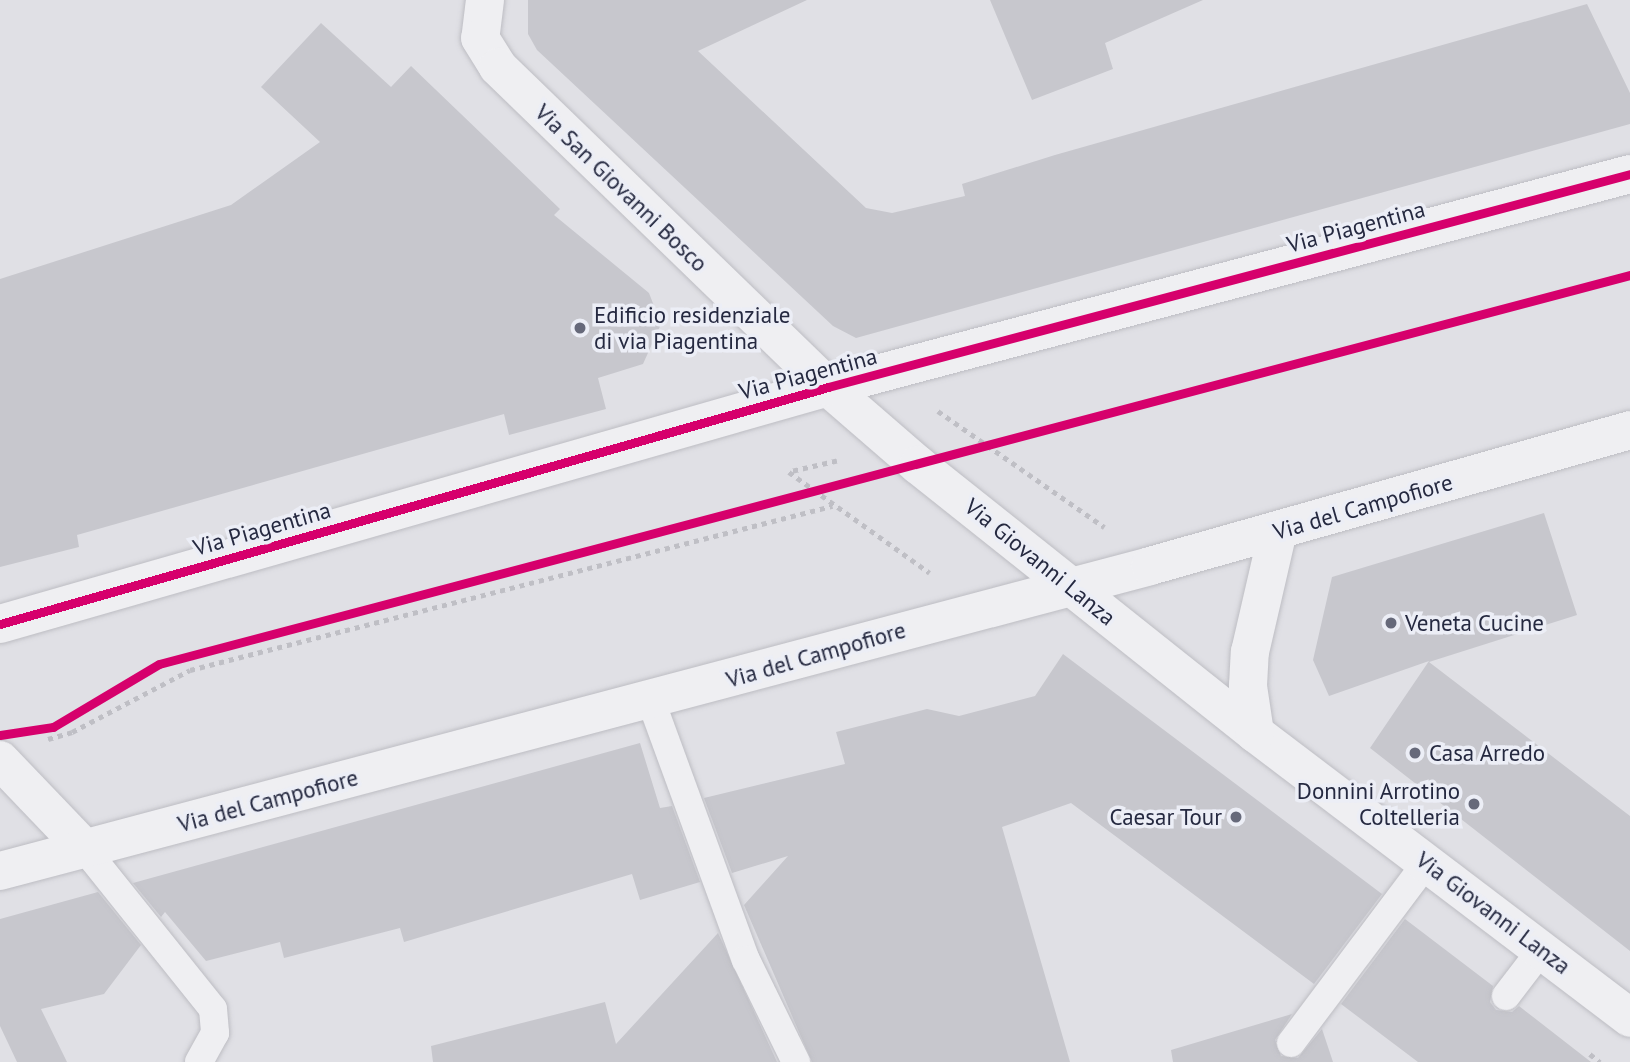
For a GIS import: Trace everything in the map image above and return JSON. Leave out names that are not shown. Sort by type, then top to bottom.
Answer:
[{"type":"street","name":"Via San Giovanni Bosco","points":[[485,0],[480,38],[498,67],[828,387]]},
{"type":"street","name":"Via Piagentina","points":[[0,624],[828,387],[1630,174]]},
{"type":"street","name":"Via Giovanni Lanza","points":[[828,387],[918,465],[1255,733],[1630,1018]]},
{"type":"street","name":"Via del Campofiore","points":[[0,871],[651,701],[1278,531],[1630,430]]},
{"type":"street","points":[[1255,733],[1248,686],[1250,652],[1278,531]]},
{"type":"street","points":[[0,760],[85,848]]},
{"type":"lane","points":[[651,701],[746,960],[796,1062]]},
{"type":"lane","points":[[85,848],[213,1009],[215,1033],[199,1062]]},
{"type":"lane","points":[[1291,1043],[1427,862]]},
{"type":"lane","points":[[1506,996],[1542,949]]},
{"type":"path","points":[[938,411],[1108,530]]},
{"type":"path","points":[[918,465],[1002,443]]},
{"type":"path","points":[[843,460],[789,472],[814,493],[930,574]]},
{"type":"path","points":[[800,496],[827,489]]},
{"type":"path","points":[[41,741],[72,732],[190,670],[832,506]]},
{"type":"path","points":[[40,729],[64,721]]},
{"type":"building","points":[[528,0],[807,0],[698,51],[866,208],[892,213],[965,196],[962,184],[1055,155],[1587,4],[1630,93],[1630,124],[856,338],[833,326],[537,50],[528,34]]},
{"type":"building","points":[[990,0],[1203,0],[1105,43],[1113,69],[1032,100]]},
{"type":"building","points":[[321,23],[391,87],[411,66],[560,209],[554,215],[649,293],[661,324],[643,364],[598,378],[606,409],[509,435],[504,414],[77,535],[79,547],[0,567],[0,279],[231,205],[320,142],[261,87]]},
{"type":"building","points":[[1544,513],[1577,615],[1429,662],[1630,816],[1630,951],[1370,748],[1429,661],[1329,696],[1313,660],[1332,577]]},
{"type":"building","points":[[1063,654],[1382,894],[1314,984],[1071,803],[1002,827],[1070,1062],[812,1062],[744,905],[788,856],[732,873],[704,798],[845,764],[836,732],[927,709],[959,716],[1035,696]]},
{"type":"building","points":[[640,743],[660,808],[672,806],[700,882],[640,900],[632,874],[404,942],[400,928],[284,958],[280,942],[206,961],[165,912],[161,917],[133,883]]},
{"type":"building","points":[[98,892],[141,945],[104,994],[41,1009],[67,1062],[17,1062],[0,1026],[0,919]]},
{"type":"building","points":[[1405,919],[1493,986],[1490,1002],[1496,1010],[1512,1012],[1519,1006],[1591,1062],[1418,1062],[1341,1004]]},
{"type":"building","points":[[718,933],[777,1062],[433,1062],[431,1046],[605,1002],[616,1044]]},
{"type":"building","points":[[1292,1014],[1275,1040],[1281,1056],[1298,1058],[1322,1029],[1333,1062],[1173,1062],[1171,1050]]},
{"type":"cycle path","points":[[0,624],[828,387],[1630,174]]},
{"type":"cycle path","points":[[0,735],[53,727],[159,664],[1630,275]]},
{"type":"place","name":"Edificio residenziale di via Piagentina","points":[[580,328]]},
{"type":"place","name":"Veneta Cucine","points":[[1391,623]]},
{"type":"place","name":"Casa Arredo","points":[[1415,753]]},
{"type":"place","name":"Donnini Arrotino Coltelleria","points":[[1474,804]]},
{"type":"place","name":"Caesar Tour","points":[[1236,817]]}]
